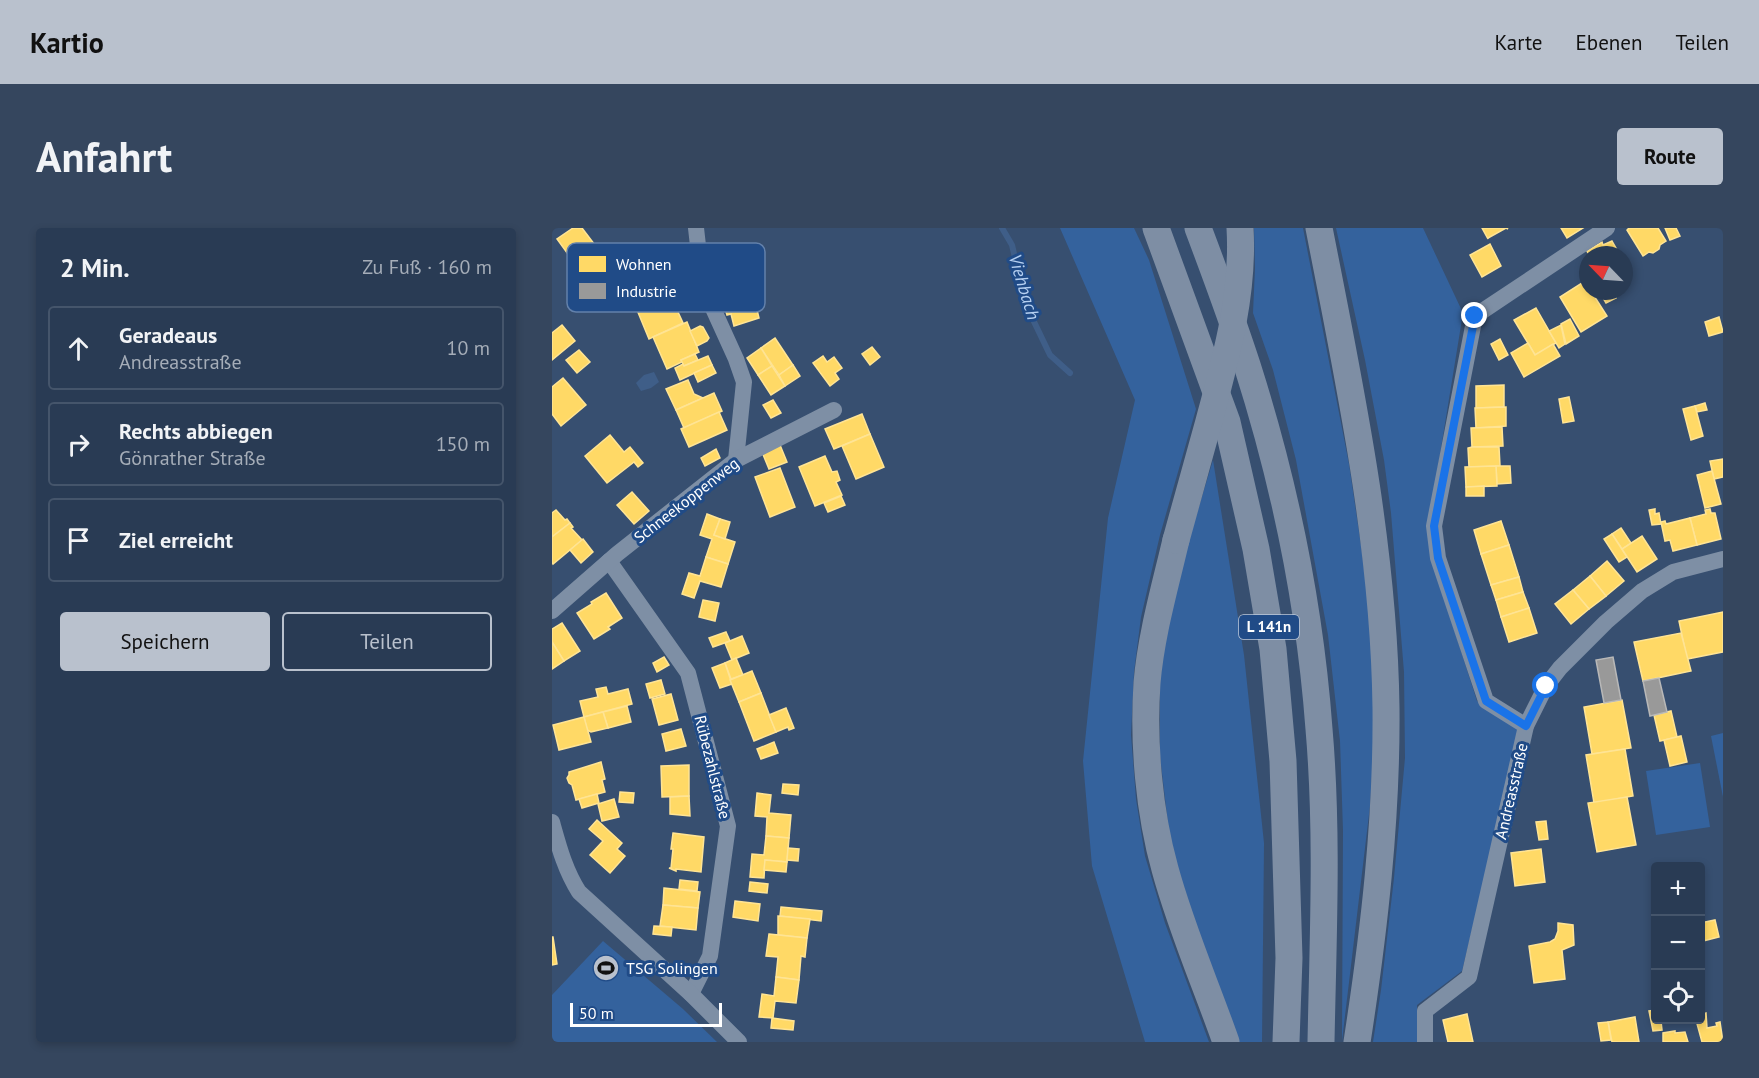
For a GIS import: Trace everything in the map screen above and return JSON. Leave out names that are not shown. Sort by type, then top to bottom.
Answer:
[{"type":"highway","name":"L 141n","points":[[1156,228],[1227,422],[1256,549],[1273,649],[1283,760],[1289,958],[1286,1042]]},
{"type":"highway","name":"L 141n","points":[[1198,228],[1247,365],[1282,491],[1306,614],[1319,729],[1325,861],[1321,1042]]},
{"type":"highway","points":[[1226,1042],[1182,925],[1164,869],[1149,780],[1147,683],[1154,636],[1176,540],[1231,333],[1238,287],[1240,228]]},
{"type":"highway","points":[[1319,228],[1362,455],[1375,550],[1384,649],[1386,707],[1384,793],[1377,893],[1357,1042]]},
{"type":"street","points":[[696,228],[698,243]]},
{"type":"street","points":[[1526,726],[1486,701],[1438,558],[1434,526],[1475,316],[1607,228]]},
{"type":"street","points":[[715,312],[744,382],[736,459]]},
{"type":"street","name":"Schneekoppenweg","points":[[552,611],[609,561],[736,459],[834,410]]},
{"type":"street","name":"Andreasstraße","points":[[1425,1042],[1425,1011],[1469,977],[1526,726],[1546,686],[1560,668],[1625,604],[1642,591],[1672,572],[1723,559]]},
{"type":"street","name":"Rübezahlstraße","points":[[609,561],[688,673],[728,826],[710,956],[691,994]]},
{"type":"street","points":[[552,822],[562,857],[579,892],[691,994],[738,1042]]},
{"type":"shaded area","points":[[1060,228],[1134,228],[1149,260],[1196,409],[1160,535],[1141,617],[1134,672],[1131,735],[1136,799],[1145,856],[1165,923],[1209,1042],[1145,1042],[1092,866],[1083,761],[1108,518],[1135,400]]},
{"type":"shaded area","points":[[1254,228],[1303,228],[1349,464],[1372,635],[1375,730],[1370,806],[1342,1041],[1343,830],[1340,741],[1328,635],[1296,460],[1273,370],[1253,313]]},
{"type":"shaded area","points":[[1336,228],[1423,228],[1463,313],[1428,528],[1436,573],[1477,701],[1521,728],[1462,971],[1417,1005],[1418,1042],[1373,1042],[1394,878],[1405,758],[1404,672],[1391,513],[1384,460]]},
{"type":"shaded area","points":[[654,372],[659,382],[641,391],[636,383],[644,375]]},
{"type":"shaded area","points":[[1213,460],[1244,655],[1264,843],[1262,1042],[1236,1042],[1189,915],[1169,832],[1160,756],[1160,678],[1169,613]]},
{"type":"shaded area","points":[[1723,733],[1723,797],[1711,736]]},
{"type":"shaded area","points":[[1700,763],[1710,827],[1656,835],[1646,771]]},
{"type":"shaded area","name":"TSG Solingen","points":[[603,941],[683,1009],[717,1042],[552,1042],[552,995]]},
{"type":"building: Wohnen","points":[[573,228],[582,228],[593,243],[567,243],[567,253],[557,239]]},
{"type":"building: Wohnen","points":[[1482,228],[1506,228],[1488,239]]},
{"type":"building: Wohnen","points":[[1561,228],[1583,228],[1567,238]]},
{"type":"building: Wohnen","points":[[1629,228],[1658,228],[1666,241],[1653,253],[1649,252],[1643,256],[1627,230]]},
{"type":"building: Wohnen","points":[[1665,228],[1676,228],[1680,236],[1670,240]]},
{"type":"building: Wohnen","points":[[1612,241],[1615,246],[1595,246],[1602,242],[1603,245]]},
{"type":"building: Wohnen","points":[[1490,244],[1501,266],[1482,277],[1470,255]]},
{"type":"building: Wohnen","points":[[1579,285],[1579,300],[1597,300],[1607,316],[1581,332],[1560,297]]},
{"type":"building: Wohnen","points":[[1536,308],[1556,343],[1535,355],[1514,320]]},
{"type":"building: Wohnen","points":[[638,312],[678,312],[683,323],[649,339]]},
{"type":"building: Wohnen","points":[[726,312],[758,312],[759,318],[734,326],[731,314],[727,315]]},
{"type":"building: Wohnen","points":[[1719,317],[1723,332],[1709,336],[1705,322]]},
{"type":"building: Wohnen","points":[[1570,319],[1579,336],[1566,344],[1561,324]]},
{"type":"building: Wohnen","points":[[687,322],[699,352],[667,369],[653,337]]},
{"type":"building: Wohnen","points":[[562,325],[575,341],[552,360],[552,333]]},
{"type":"building: Wohnen","points":[[1561,325],[1565,344],[1559,348],[1549,331]]},
{"type":"building: Wohnen","points":[[700,326],[709,338],[697,346],[690,331]]},
{"type":"building: Wohnen","points":[[775,338],[793,365],[779,375],[761,348]]},
{"type":"building: Wohnen","points":[[1500,339],[1508,355],[1499,360],[1491,344]]},
{"type":"building: Wohnen","points":[[1528,343],[1535,355],[1553,344],[1560,356],[1524,377],[1511,353]]},
{"type":"building: Wohnen","points":[[872,347],[880,357],[870,365],[862,354]]},
{"type":"building: Wohnen","points":[[761,348],[772,366],[758,375],[747,358]]},
{"type":"building: Wohnen","points":[[579,350],[590,362],[577,373],[566,360]]},
{"type":"building: Wohnen","points":[[695,354],[698,360],[684,366],[681,360]]},
{"type":"building: Wohnen","points":[[708,356],[712,365],[680,380],[675,368]]},
{"type":"building: Wohnen","points":[[823,356],[827,362],[834,357],[842,368],[835,373],[839,379],[830,386],[813,363]]},
{"type":"building: Wohnen","points":[[712,365],[716,373],[698,382],[694,373]]},
{"type":"building: Wohnen","points":[[793,365],[800,376],[785,386],[779,375]]},
{"type":"building: Wohnen","points":[[772,366],[785,386],[771,395],[758,375]]},
{"type":"building: Wohnen","points":[[563,378],[586,405],[561,426],[552,414],[552,387]]},
{"type":"building: Wohnen","points":[[688,380],[694,394],[703,398],[676,410],[666,389]]},
{"type":"building: Wohnen","points":[[1504,385],[1504,407],[1476,408],[1476,386]]},
{"type":"building: Wohnen","points":[[714,393],[722,411],[684,428],[676,410]]},
{"type":"building: Wohnen","points":[[1569,397],[1574,421],[1563,423],[1559,399]]},
{"type":"building: Wohnen","points":[[773,400],[781,413],[771,418],[763,405]]},
{"type":"building: Wohnen","points":[[1705,403],[1707,410],[1697,412],[1695,406]]},
{"type":"building: Wohnen","points":[[1695,406],[1703,436],[1691,440],[1683,409]]},
{"type":"building: Wohnen","points":[[1506,407],[1506,426],[1476,428],[1475,408]]},
{"type":"building: Wohnen","points":[[719,412],[727,430],[689,447],[681,429]]},
{"type":"building: Wohnen","points":[[862,414],[870,434],[834,449],[825,429]]},
{"type":"building: Wohnen","points":[[1502,427],[1503,446],[1472,447],[1471,428]]},
{"type":"building: Wohnen","points":[[870,434],[884,467],[856,479],[842,446]]},
{"type":"building: Wohnen","points":[[610,435],[624,452],[630,447],[643,463],[638,467],[634,462],[607,483],[585,456]]},
{"type":"building: Wohnen","points":[[780,445],[787,462],[769,469],[762,452]]},
{"type":"building: Wohnen","points":[[1499,447],[1500,466],[1469,467],[1468,448]]},
{"type":"building: Wohnen","points":[[716,449],[720,458],[705,466],[701,458]]},
{"type":"building: Wohnen","points":[[825,456],[832,472],[837,471],[840,480],[836,482],[842,495],[815,506],[799,467]]},
{"type":"building: Wohnen","points":[[1723,459],[1723,477],[1714,479],[1710,461]]},
{"type":"building: Wohnen","points":[[1496,466],[1510,466],[1511,483],[1497,484]]},
{"type":"building: Wohnen","points":[[1496,466],[1497,486],[1466,487],[1465,467]]},
{"type":"building: Wohnen","points":[[780,468],[795,507],[770,517],[755,477]]},
{"type":"building: Wohnen","points":[[1712,471],[1721,504],[1705,508],[1697,475]]},
{"type":"building: Wohnen","points":[[1484,486],[1484,496],[1466,496],[1466,487]]},
{"type":"building: Wohnen","points":[[632,492],[649,511],[634,524],[617,505]]},
{"type":"building: Wohnen","points":[[841,496],[845,505],[828,512],[824,503]]},
{"type":"building: Wohnen","points":[[1655,509],[1655,514],[1659,513],[1661,524],[1652,525],[1649,510]]},
{"type":"building: Wohnen","points":[[1710,509],[1711,513],[1715,513],[1721,539],[1697,545],[1690,518],[1706,514],[1705,510]]},
{"type":"building: Wohnen","points":[[556,510],[570,523],[552,537],[552,513]]},
{"type":"building: Wohnen","points":[[707,514],[720,519],[714,535],[735,542],[728,564],[706,557],[712,539],[700,535]]},
{"type":"building: Wohnen","points":[[1690,518],[1697,545],[1673,551],[1670,540],[1665,541],[1661,522],[1665,521],[1666,524]]},
{"type":"building: Wohnen","points":[[720,519],[730,522],[725,539],[714,535]]},
{"type":"building: Wohnen","points":[[1501,521],[1509,545],[1481,554],[1474,530]]},
{"type":"building: Wohnen","points":[[570,523],[573,527],[571,528],[582,540],[553,564],[552,537]]},
{"type":"building: Wohnen","points":[[1621,528],[1631,543],[1622,549],[1612,534]]},
{"type":"building: Wohnen","points":[[1612,534],[1627,557],[1619,562],[1604,539]]},
{"type":"building: Wohnen","points":[[1642,536],[1657,559],[1637,572],[1622,549]]},
{"type":"building: Wohnen","points":[[583,539],[593,552],[581,563],[570,550]]},
{"type":"building: Wohnen","points":[[1509,545],[1519,577],[1491,585],[1481,554]]},
{"type":"building: Wohnen","points":[[706,557],[728,564],[721,587],[700,581],[694,598],[682,594],[689,573],[700,576]]},
{"type":"building: Wohnen","points":[[1607,561],[1624,581],[1606,596],[1590,576]]},
{"type":"building: Wohnen","points":[[1590,576],[1606,596],[1589,609],[1573,590]]},
{"type":"building: Wohnen","points":[[1519,577],[1523,592],[1496,600],[1491,585]]},
{"type":"building: Wohnen","points":[[1573,590],[1589,609],[1571,624],[1555,604]]},
{"type":"building: Wohnen","points":[[1523,592],[1529,608],[1501,617],[1496,600]]},
{"type":"building: Wohnen","points":[[606,593],[622,618],[594,639],[577,613]]},
{"type":"building: Wohnen","points":[[703,600],[719,603],[715,621],[699,617]]},
{"type":"building: Wohnen","points":[[1529,608],[1537,633],[1509,642],[1501,617]]},
{"type":"building: Wohnen","points":[[1723,612],[1723,652],[1687,659],[1679,621]]},
{"type":"building: Wohnen","points":[[562,623],[580,651],[564,661],[552,642],[552,629]]},
{"type":"building: Wohnen","points":[[726,632],[730,641],[713,647],[709,638]]},
{"type":"building: Wohnen","points":[[1681,633],[1691,671],[1643,681],[1634,642]]},
{"type":"building: Wohnen","points":[[742,636],[749,653],[732,660],[725,643]]},
{"type":"building: Wohnen","points":[[552,642],[564,661],[552,669]]},
{"type":"building: Wohnen","points":[[664,657],[669,665],[657,672],[653,663]]},
{"type":"building: Wohnen","points":[[736,658],[743,675],[731,679],[725,663]]},
{"type":"building: Wohnen","points":[[725,663],[732,684],[720,688],[712,668]]},
{"type":"building: Wohnen","points":[[752,671],[761,693],[739,702],[730,680]]},
{"type":"building: Wohnen","points":[[661,680],[665,694],[650,698],[646,684]]},
{"type":"building: Wohnen","points":[[606,687],[608,694],[628,689],[632,704],[584,717],[580,701],[598,697],[596,689]]},
{"type":"building: Wohnen","points":[[761,693],[776,732],[754,741],[739,702]]},
{"type":"building: Wohnen","points":[[671,694],[678,720],[659,725],[652,699]]},
{"type":"building: Wohnen","points":[[1622,700],[1631,748],[1592,754],[1584,707]]},
{"type":"building: Wohnen","points":[[627,706],[631,722],[608,728],[603,712]]},
{"type":"building: Wohnen","points":[[786,708],[794,728],[789,730],[788,727],[776,732],[769,715]]},
{"type":"building: Wohnen","points":[[1671,711],[1677,737],[1660,741],[1654,715]]},
{"type":"building: Wohnen","points":[[603,712],[608,728],[591,732],[587,730],[584,717]]},
{"type":"building: Wohnen","points":[[584,717],[591,742],[559,750],[553,725]]},
{"type":"building: Wohnen","points":[[681,729],[686,746],[666,751],[662,734]]},
{"type":"building: Wohnen","points":[[1681,736],[1687,762],[1670,766],[1664,740]]},
{"type":"building: Wohnen","points":[[774,742],[778,753],[761,759],[757,749]]},
{"type":"building: Wohnen","points":[[1625,749],[1633,796],[1594,803],[1586,755]]},
{"type":"building: Wohnen","points":[[601,762],[605,792],[576,800],[572,785],[567,778],[569,772]]},
{"type":"building: Wohnen","points":[[689,765],[689,796],[662,797],[661,766]]},
{"type":"building: Wohnen","points":[[783,784],[799,785],[798,795],[782,793]]},
{"type":"building: Wohnen","points":[[620,792],[634,793],[633,803],[619,802]]},
{"type":"building: Wohnen","points":[[757,793],[771,795],[769,813],[791,815],[789,838],[766,836],[767,817],[755,816]]},
{"type":"building: Wohnen","points":[[597,794],[599,803],[582,808],[579,799]]},
{"type":"building: Wohnen","points":[[689,796],[690,816],[670,814],[670,797]]},
{"type":"building: Wohnen","points":[[1627,797],[1636,845],[1597,852],[1588,803]]},
{"type":"building: Wohnen","points":[[614,799],[619,817],[602,821],[598,804]]},
{"type":"building: Wohnen","points":[[597,820],[622,843],[617,849],[625,856],[610,873],[590,855],[603,841],[589,829]]},
{"type":"building: Wohnen","points":[[1546,821],[1548,839],[1539,840],[1536,822]]},
{"type":"building: Wohnen","points":[[673,833],[704,837],[701,872],[676,869],[676,871],[669,868],[671,868]]},
{"type":"building: Wohnen","points":[[766,836],[789,838],[787,862],[765,860],[764,878],[750,877],[752,854],[764,855]]},
{"type":"building: Wohnen","points":[[788,848],[799,849],[798,861],[787,860]]},
{"type":"building: Wohnen","points":[[1541,849],[1545,882],[1515,886],[1511,853]]},
{"type":"building: Wohnen","points":[[765,860],[787,862],[786,872],[764,870]]},
{"type":"building: Wohnen","points":[[680,880],[698,882],[697,891],[679,889]]},
{"type":"building: Wohnen","points":[[750,882],[768,884],[767,893],[749,891]]},
{"type":"building: Wohnen","points":[[664,888],[700,892],[698,908],[663,905]]},
{"type":"building: Wohnen","points":[[735,901],[760,904],[758,921],[733,917]]},
{"type":"building: Wohnen","points":[[663,905],[698,908],[696,930],[660,926]]},
{"type":"building: Wohnen","points":[[781,907],[822,911],[821,921],[780,916]]},
{"type":"building: Wohnen","points":[[778,916],[810,919],[807,938],[778,935]]},
{"type":"building: Wohnen","points":[[1715,920],[1719,937],[1705,940],[1705,922]]},
{"type":"building: Wohnen","points":[[1558,923],[1573,925],[1574,945],[1562,950],[1565,979],[1534,983],[1529,946],[1555,939]]},
{"type":"building: Wohnen","points":[[654,926],[672,927],[671,936],[653,934]]},
{"type":"building: Wohnen","points":[[769,934],[807,938],[805,957],[801,956],[799,980],[776,977],[778,957],[766,956]]},
{"type":"building: Wohnen","points":[[552,937],[557,964],[552,965]]},
{"type":"building: Wohnen","points":[[776,977],[799,980],[796,1003],[775,1001],[773,1018],[759,1017],[762,994],[774,996]]},
{"type":"building: Wohnen","points":[[1705,1013],[1707,1028],[1717,1026],[1716,1023],[1720,1022],[1723,1042],[1702,1042],[1697,1024],[1705,1024]]},
{"type":"building: Wohnen","points":[[1467,1014],[1473,1042],[1448,1042],[1443,1020]]},
{"type":"building: Wohnen","points":[[1635,1017],[1639,1042],[1612,1042],[1608,1022]]},
{"type":"building: Wohnen","points":[[772,1018],[794,1021],[793,1030],[771,1028]]},
{"type":"building: Wohnen","points":[[1608,1022],[1611,1040],[1601,1041],[1598,1023]]},
{"type":"building: Wohnen","points":[[1652,1024],[1661,1024],[1662,1030],[1653,1031]]},
{"type":"building: Wohnen","points":[[1675,1031],[1675,1033],[1685,1032],[1688,1042],[1663,1042],[1663,1033]]},
{"type":"building: Industrie","points":[[1613,657],[1621,700],[1604,703],[1596,660]]},
{"type":"building: Industrie","points":[[1659,678],[1667,712],[1650,716],[1643,681]]},
{"type":"waterway","name":"Viehbach","points":[[1002,228],[1012,245],[1026,305],[1050,355],[1070,373]]},
{"type":"place","name":"TSG Solingen","points":[[606,968]]},
{"type":"route","points":[[1475,316],[1434,526],[1438,558],[1486,701],[1526,726],[1546,686]]}]
